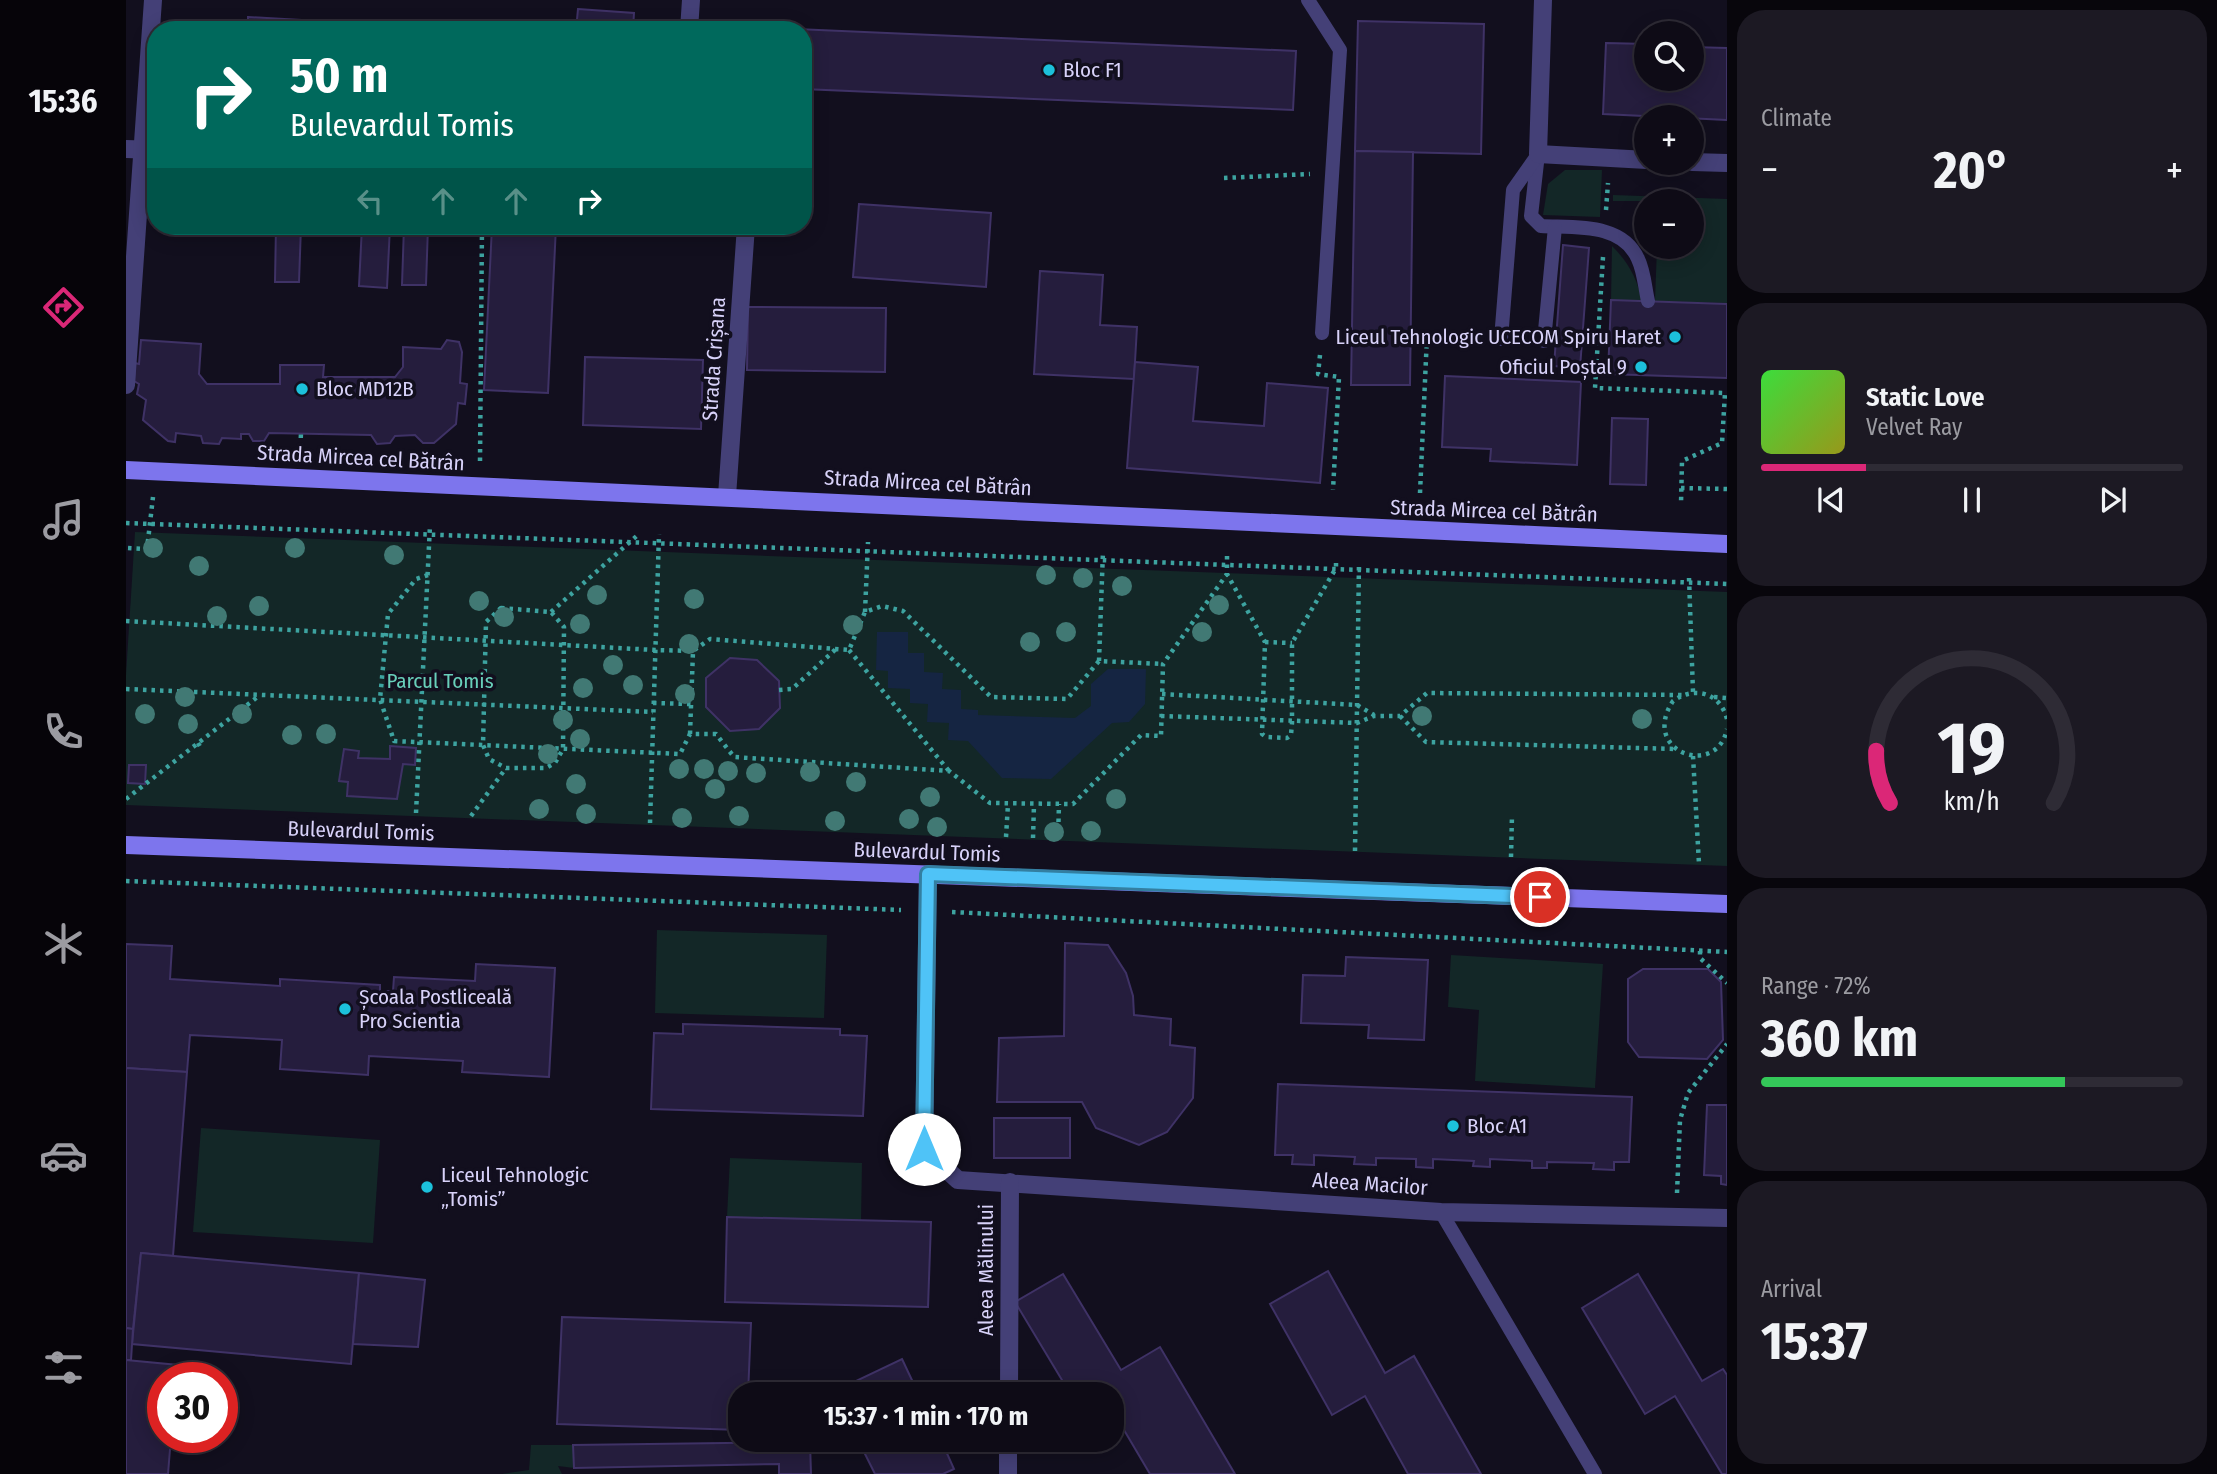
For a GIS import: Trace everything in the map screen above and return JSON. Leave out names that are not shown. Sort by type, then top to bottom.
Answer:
[{"type":"main road","name":"Strada Mircea cel Bătrân","points":[[126,470],[1727,544]]},
{"type":"main road","name":"Bulevardul Tomis","points":[[126,845],[1727,904]]},
{"type":"street","points":[[151,21],[153,0]]},
{"type":"street","points":[[690,21],[691,0]]},
{"type":"street","points":[[1543,0],[1538,155],[1634,159]]},
{"type":"street","points":[[126,385],[147,74]]},
{"type":"street","points":[[1704,162],[1727,163]]},
{"type":"street","name":"Strada Crișana","points":[[727,496],[745,235]]},
{"type":"street","name":"Aleea Mălinului","points":[[928,874],[924,1149],[958,1180],[1010,1182],[1009,1382]]},
{"type":"street","name":"Aleea Macilor","points":[[1010,1182],[1441,1212],[1727,1218]]},
{"type":"street","points":[[1008,1452],[1008,1474]]},
{"type":"lane","points":[[1308,0],[1340,50],[1322,333]]},
{"type":"lane","points":[[1538,155],[1531,216],[1541,226],[1605,230],[1623,241],[1638,257],[1648,301]]},
{"type":"lane","points":[[1501,339],[1513,190],[1538,155]]},
{"type":"lane","points":[[1544,341],[1555,227]]},
{"type":"lane","points":[[1441,1212],[1595,1474]]},
{"type":"path","points":[[1609,158],[1595,388],[1726,393],[1722,443],[1682,461],[1681,504]]},
{"type":"path","points":[[1224,178],[1299,174]]},
{"type":"path","points":[[481,486],[482,235]]},
{"type":"path","points":[[1322,333],[1318,374],[1339,377],[1333,490]]},
{"type":"path","points":[[1420,493],[1427,336],[1501,339]]},
{"type":"path","points":[[299,456],[301,433]]},
{"type":"path","points":[[1681,488],[1727,489]]},
{"type":"path","points":[[128,548],[147,549],[153,496]]},
{"type":"path","points":[[126,523],[1227,565],[1336,565],[1359,569],[1689,580],[1727,584]]},
{"type":"path","points":[[416,813],[430,525]]},
{"type":"path","points":[[551,612],[639,533]]},
{"type":"path","points":[[650,823],[659,534]]},
{"type":"path","points":[[849,650],[865,612],[868,542]]},
{"type":"path","points":[[865,612],[882,606],[903,611],[991,697],[1067,699],[1099,661],[1103,551]]},
{"type":"path","points":[[1227,556],[1227,574],[1265,642],[1262,734],[1266,737],[1291,736],[1292,643],[1336,565]]},
{"type":"path","points":[[1355,851],[1359,562]]},
{"type":"path","points":[[126,621],[655,650],[693,651],[710,639],[849,650],[949,771],[990,803],[1073,804],[1141,735],[1160,736],[1163,664],[1227,574]]},
{"type":"path","points":[[428,575],[416,579],[388,614],[380,699],[394,741],[680,754],[690,734],[693,651]]},
{"type":"path","points":[[1689,580],[1693,692]]},
{"type":"path","points":[[501,608],[551,612],[564,627],[563,749],[555,763],[546,768],[506,768],[489,759],[483,745],[486,642],[486,622],[501,608]]},
{"type":"path","points":[[1265,642],[1292,643]]},
{"type":"path","points":[[779,690],[792,689],[836,649]]},
{"type":"path","points":[[1099,661],[1163,664]]},
{"type":"path","points":[[126,689],[653,712]]},
{"type":"path","points":[[1161,716],[1262,722],[1357,723],[1374,716],[1400,716],[1427,693],[1682,695],[1693,692],[1727,698]]},
{"type":"path","points":[[126,799],[261,694]]},
{"type":"path","points":[[1161,694],[1357,705],[1374,716]]},
{"type":"path","points":[[1675,749],[1668,741],[1664,721],[1673,701],[1682,695]]},
{"type":"path","points":[[1713,697],[1721,705],[1727,719]]},
{"type":"path","points":[[653,703],[691,704]]},
{"type":"path","points":[[1400,716],[1426,743],[1675,749],[1693,756],[1704,755],[1717,747],[1727,729]]},
{"type":"path","points":[[690,734],[716,734],[734,757],[949,771]]},
{"type":"path","points":[[193,745],[202,750]]},
{"type":"path","points":[[1717,747],[1727,748]]},
{"type":"path","points":[[1693,756],[1699,864]]},
{"type":"path","points":[[471,816],[506,768]]},
{"type":"path","points":[[1006,837],[1008,804]]},
{"type":"path","points":[[1032,838],[1034,804]]},
{"type":"path","points":[[1058,839],[1059,804]]},
{"type":"path","points":[[1511,857],[1512,815]]},
{"type":"path","points":[[126,881],[904,910]]},
{"type":"path","points":[[948,912],[1727,952]]},
{"type":"path","points":[[1700,951],[1700,958],[1727,983]]},
{"type":"path","points":[[1677,1216],[1680,1119],[1688,1093],[1727,1044]]},
{"type":"green space","points":[[1565,170],[1602,170],[1600,217],[1543,215],[1548,184]]},
{"type":"green space","points":[[1613,195],[1634,196],[1634,201],[1613,201]]},
{"type":"green space","points":[[1704,198],[1727,199],[1727,303],[1655,301],[1657,259],[1704,259]]},
{"type":"green space","points":[[1612,246],[1631,271],[1642,301],[1611,300]]},
{"type":"green space","name":"Parcul Tomis","points":[[135,532],[1727,592],[1727,866],[126,805],[126,675]]},
{"type":"green space","points":[[657,930],[827,935],[824,1018],[655,1013]]},
{"type":"green space","points":[[1451,955],[1603,964],[1595,1088],[1475,1081],[1479,1010],[1448,1007]]},
{"type":"green space","points":[[201,1128],[380,1140],[373,1243],[193,1232]]},
{"type":"green space","points":[[730,1158],[862,1163],[861,1220],[727,1217]]},
{"type":"green space","points":[[531,1445],[573,1445],[574,1468],[558,1466],[562,1474],[502,1474],[529,1470]]},
{"type":"water","points":[[877,632],[908,632],[908,653],[924,653],[924,672],[943,673],[942,689],[961,690],[961,709],[978,710],[978,715],[1075,718],[1091,706],[1091,684],[1108,669],[1146,669],[1145,704],[1129,722],[1112,723],[1051,779],[1002,778],[968,741],[948,740],[949,723],[927,722],[928,704],[910,703],[910,689],[888,688],[888,671],[876,670]]},
{"type":"building","points":[[578,9],[634,13],[634,21],[577,21]]},
{"type":"building","points":[[248,17],[301,20],[301,21],[248,21]]},
{"type":"building","points":[[1358,21],[1484,24],[1481,154],[1355,151]]},
{"type":"building","name":"Bloc F1","points":[[812,30],[1296,51],[1293,110],[812,89]]},
{"type":"building","points":[[1606,43],[1634,44],[1634,91],[1704,91],[1704,47],[1727,48],[1727,120],[1704,119],[1704,105],[1634,105],[1634,116],[1603,114]]},
{"type":"building","points":[[1355,151],[1413,152],[1410,385],[1351,385]]},
{"type":"building","points":[[859,204],[991,213],[986,287],[853,277]]},
{"type":"building","points":[[276,235],[301,235],[299,282],[275,282]]},
{"type":"building","points":[[362,235],[390,235],[387,288],[359,286]]},
{"type":"building","points":[[404,235],[428,235],[426,285],[402,285]]},
{"type":"building","points":[[492,235],[556,235],[548,393],[484,390]]},
{"type":"building","points":[[1563,245],[1589,248],[1580,368],[1554,366]]},
{"type":"building","points":[[1040,271],[1103,275],[1100,325],[1137,327],[1134,379],[1034,374]]},
{"type":"building","points":[[1611,300],[1727,304],[1727,378],[1608,374]]},
{"type":"building","points":[[748,307],[886,308],[885,372],[747,370]]},
{"type":"building","name":"Bloc MD12B","points":[[141,340],[201,344],[199,374],[207,384],[280,384],[280,365],[324,365],[323,377],[395,377],[403,367],[403,347],[441,349],[447,340],[459,342],[462,352],[460,383],[467,384],[465,404],[458,403],[456,424],[434,443],[423,443],[415,435],[395,436],[390,443],[377,444],[371,435],[269,433],[264,441],[253,441],[249,434],[241,434],[241,439],[222,438],[219,444],[203,443],[201,436],[176,433],[175,442],[168,441],[143,420],[146,400],[137,394],[139,384],[134,381]]},
{"type":"building","points":[[585,357],[703,360],[701,429],[583,425]]},
{"type":"building","points":[[1135,362],[1198,367],[1193,421],[1264,426],[1267,383],[1328,388],[1320,483],[1127,468]]},
{"type":"building","points":[[1445,376],[1581,382],[1577,465],[1490,461],[1491,449],[1442,447]]},
{"type":"building","points":[[1612,418],[1648,419],[1646,485],[1610,484]]},
{"type":"building","points":[[730,658],[757,660],[779,681],[780,708],[759,729],[730,731],[706,707],[706,678]]},
{"type":"building","points":[[390,746],[416,748],[415,765],[403,764],[397,799],[347,796],[348,782],[339,781],[344,749],[359,751],[358,758],[390,759]]},
{"type":"building","points":[[129,765],[146,765],[145,784],[128,783]]},
{"type":"building","points":[[1065,943],[1108,945],[1126,973],[1133,996],[1134,1015],[1171,1019],[1170,1045],[1195,1048],[1193,1098],[1167,1132],[1139,1145],[1096,1128],[1082,1102],[997,1102],[999,1038],[1064,1036]]},
{"type":"building","points":[[126,944],[172,946],[170,979],[280,986],[280,979],[380,985],[380,991],[393,991],[394,977],[475,981],[476,964],[555,968],[549,1077],[462,1072],[463,1061],[369,1056],[368,1075],[280,1069],[282,1040],[190,1035],[187,1072],[126,1068]]},
{"type":"building","points":[[1346,957],[1428,960],[1424,1040],[1368,1038],[1369,1025],[1301,1023],[1303,975],[1345,976]]},
{"type":"building","points":[[1643,969],[1708,969],[1721,982],[1723,1040],[1707,1059],[1639,1057],[1628,1042],[1628,979]]},
{"type":"building","points":[[683,1024],[840,1029],[840,1035],[867,1036],[863,1116],[651,1109],[654,1033],[683,1034]]},
{"type":"building","points":[[126,1068],[187,1072],[173,1256],[141,1253],[133,1329],[126,1328]]},
{"type":"building","name":"Bloc A1","points":[[1278,1084],[1632,1097],[1629,1162],[1614,1162],[1614,1170],[1593,1169],[1594,1163],[1547,1162],[1547,1168],[1532,1168],[1532,1161],[1490,1159],[1490,1167],[1473,1166],[1474,1161],[1433,1159],[1433,1168],[1416,1167],[1416,1159],[1376,1158],[1376,1165],[1354,1164],[1355,1157],[1314,1155],[1314,1165],[1292,1164],[1293,1155],[1275,1155]]},
{"type":"building","points":[[1707,1105],[1727,1105],[1727,1185],[1721,1184],[1721,1176],[1704,1175]]},
{"type":"building","points":[[994,1118],[1070,1118],[1070,1158],[994,1158]]},
{"type":"building","points":[[727,1217],[931,1222],[928,1307],[725,1302]]},
{"type":"building","points":[[141,1253],[359,1273],[351,1364],[132,1344]]},
{"type":"building","points":[[1328,1271],[1385,1373],[1414,1356],[1481,1474],[1408,1474],[1365,1396],[1332,1415],[1270,1304]]},
{"type":"building","points":[[359,1273],[425,1280],[418,1347],[353,1344]]},
{"type":"building","points":[[1063,1274],[1121,1370],[1160,1347],[1235,1474],[1150,1474],[1124,1430],[1124,1382],[1063,1382],[1015,1302]]},
{"type":"building","points":[[1638,1274],[1702,1381],[1723,1369],[1727,1375],[1727,1474],[1722,1474],[1675,1396],[1645,1414],[1582,1308]]},
{"type":"building","points":[[562,1317],[751,1323],[749,1382],[728,1382],[728,1430],[557,1424]]},
{"type":"building","points":[[126,1328],[133,1329],[131,1360],[126,1360]]},
{"type":"building","points":[[902,1359],[913,1382],[854,1382]]},
{"type":"building","points":[[126,1360],[147,1362],[147,1453],[170,1453],[168,1474],[126,1474]]},
{"type":"building","points":[[728,1443],[728,1452],[810,1452],[811,1474],[779,1474],[779,1464],[574,1468],[573,1445]]},
{"type":"building","points":[[864,1452],[946,1452],[954,1469],[943,1474],[875,1474]]},
{"type":"place","name":"Bloc F1","points":[[1049,70]]},
{"type":"place","name":"Liceul Tehnologic UCECOM Spiru Haret","points":[[1675,337]]},
{"type":"place","name":"Oficiul Poștal 9","points":[[1641,367]]},
{"type":"place","name":"Bloc MD12B","points":[[302,389]]},
{"type":"place","name":"Școala Postliceală Pro Scientia","points":[[345,1009]]},
{"type":"place","name":"Bloc A1","points":[[1453,1126]]},
{"type":"place","name":"Liceul Tehnologic „Tomis”","points":[[427,1187]]},
{"type":"route","points":[[924,1149],[928,874],[1540,897]]}]
